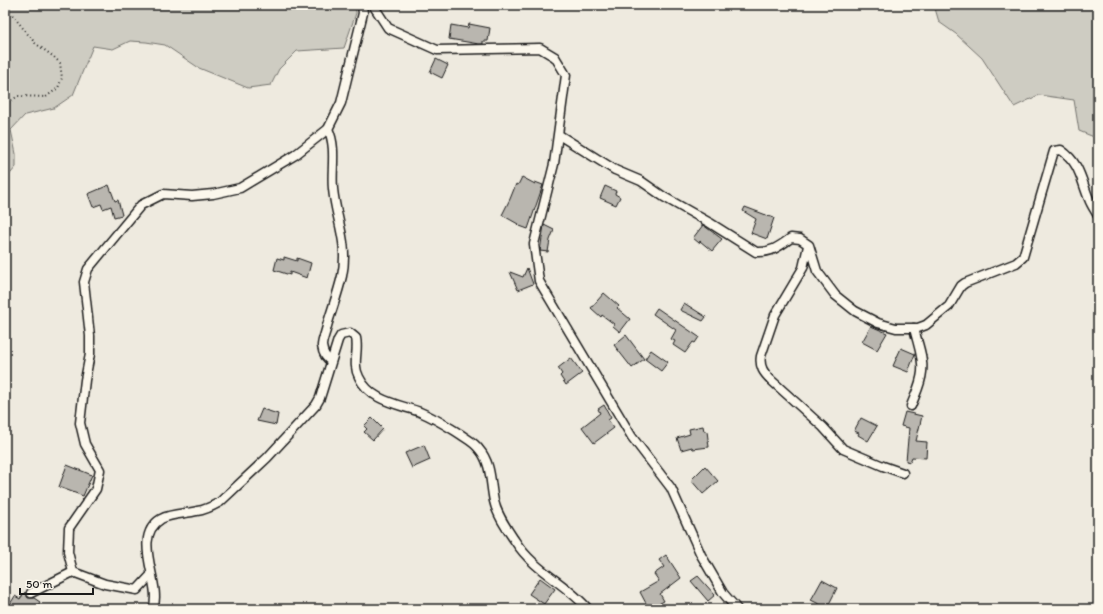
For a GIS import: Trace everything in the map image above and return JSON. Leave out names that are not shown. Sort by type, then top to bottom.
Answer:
[{"type":"street","points":[[73,572],[68,552],[69,528],[96,489],[100,470],[84,444],[80,423],[85,380],[90,354],[90,336],[84,282],[88,269],[141,205],[163,194],[192,196],[213,194],[240,188],[296,155],[328,129],[341,103],[363,13],[362,5]]},
{"type":"street","points":[[373,5],[388,28],[437,50],[540,48],[556,57],[566,75],[554,164],[534,244],[539,281],[632,437],[671,488],[701,555],[723,593],[737,609]]},
{"type":"street","points":[[328,129],[333,146],[333,193],[341,227],[344,252],[342,276],[323,342],[324,355],[326,359],[331,361]]},
{"type":"street","points":[[559,134],[615,170],[641,181],[664,197],[710,223],[756,252],[765,252],[777,248],[791,238],[800,239],[809,245],[817,271],[835,295],[855,311],[878,323],[896,328],[918,328],[926,325],[949,306],[961,286],[965,283],[1016,263],[1023,257],[1054,152],[1061,150],[1074,162],[1080,172],[1090,200],[1098,216]]},
{"type":"street","points":[[809,245],[803,268],[775,315],[761,356],[761,368],[771,380],[822,427],[843,449],[903,473]]},
{"type":"street","points":[[911,406],[922,373],[922,364],[914,328]]},
{"type":"street","points":[[153,609],[155,592],[148,551],[151,531],[155,524],[168,516],[205,509],[220,502],[267,458],[316,405],[320,398],[338,340],[346,333],[354,335],[356,338],[357,344],[355,360],[358,376],[369,390],[386,402],[434,418],[474,443],[484,455],[488,463],[494,501],[499,516],[523,554],[579,599],[588,609]]},
{"type":"street","points":[[31,593],[73,572],[105,584],[137,590],[151,575]]},
{"type":"path","points":[[5,105],[18,96],[46,97],[58,88],[62,78],[60,63],[35,43],[10,12],[9,5]]},
{"type":"path","points":[[5,168],[5,181]]},
{"type":"shaded area","points":[[5,5],[355,5],[356,13],[344,48],[297,51],[279,69],[271,85],[248,88],[199,68],[165,45],[130,41],[113,49],[93,46],[73,95],[54,108],[25,115],[11,130],[16,154],[16,167],[5,180]]},
{"type":"shaded area","points":[[934,5],[1098,5],[1098,137],[1094,137],[1079,131],[1074,100],[1039,95],[1014,107],[982,58],[956,34],[939,22]]},
{"type":"building","points":[[469,24],[490,28],[488,41],[483,41],[483,44],[479,44],[449,39],[451,25],[468,28]]},
{"type":"building","points":[[436,59],[448,65],[442,78],[430,72]]},
{"type":"building","points":[[522,177],[535,184],[535,182],[543,185],[528,229],[517,225],[518,224],[502,215],[516,184],[518,185]]},
{"type":"building","points":[[109,185],[115,201],[118,200],[122,215],[114,217],[111,206],[103,209],[101,204],[93,207],[88,194]]},
{"type":"building","points":[[605,186],[616,191],[615,194],[620,197],[616,205],[600,198]]},
{"type":"building","points":[[745,207],[774,218],[767,239],[751,233],[756,219],[743,211]]},
{"type":"building","points":[[544,225],[554,230],[550,240],[548,252],[540,251]]},
{"type":"building","points":[[703,225],[722,239],[712,251],[700,241],[699,243],[693,238]]},
{"type":"building","points":[[284,257],[297,261],[297,258],[311,263],[307,278],[290,272],[290,275],[274,270],[277,258],[284,260]]},
{"type":"building","points":[[527,268],[533,284],[518,290],[510,272],[523,277]]},
{"type":"building","points":[[604,293],[619,306],[617,308],[630,319],[620,332],[613,326],[614,324],[602,315],[601,317],[591,308]]},
{"type":"building","points":[[684,303],[706,317],[703,321],[680,310]]},
{"type":"building","points":[[657,308],[699,337],[695,343],[693,342],[685,353],[673,345],[675,341],[671,339],[676,330],[653,314]]},
{"type":"building","points":[[871,326],[887,333],[877,350],[862,342]]},
{"type":"building","points":[[626,335],[644,359],[632,368],[614,345]]},
{"type":"building","points":[[901,348],[915,354],[908,372],[893,366]]},
{"type":"building","points":[[651,350],[668,362],[661,371],[645,359]]},
{"type":"building","points":[[571,358],[582,373],[566,385],[560,376],[562,374],[558,368]]},
{"type":"building","points":[[604,405],[611,418],[608,420],[614,428],[594,443],[582,427],[600,413],[598,409]]},
{"type":"building","points":[[262,409],[278,414],[276,425],[257,421]]},
{"type":"building","points":[[905,412],[922,416],[916,441],[927,442],[926,458],[912,457],[910,462],[906,461],[909,428],[901,426]]},
{"type":"building","points":[[372,418],[383,429],[373,440],[364,432],[367,429],[364,426]]},
{"type":"building","points":[[861,418],[877,426],[868,441],[858,435],[859,433],[854,431]]},
{"type":"building","points":[[703,426],[704,431],[707,431],[709,447],[693,449],[692,447],[681,450],[677,438],[690,434],[689,429]]},
{"type":"building","points":[[424,445],[430,460],[412,468],[405,453]]},
{"type":"building","points":[[67,465],[92,475],[83,496],[59,487]]},
{"type":"building","points":[[705,466],[718,481],[703,494],[691,480]]},
{"type":"building","points":[[666,555],[681,578],[660,594],[664,601],[649,609],[640,592],[659,581],[654,574],[664,567],[659,560]]},
{"type":"building","points":[[698,576],[715,595],[708,601],[691,581]]},
{"type":"building","points":[[540,578],[555,589],[544,604],[529,594]]},
{"type":"building","points":[[822,580],[837,588],[827,608],[811,600]]},
{"type":"building","points":[[25,592],[28,598],[34,598],[40,602],[36,609],[7,609],[15,596],[20,599]]}]
